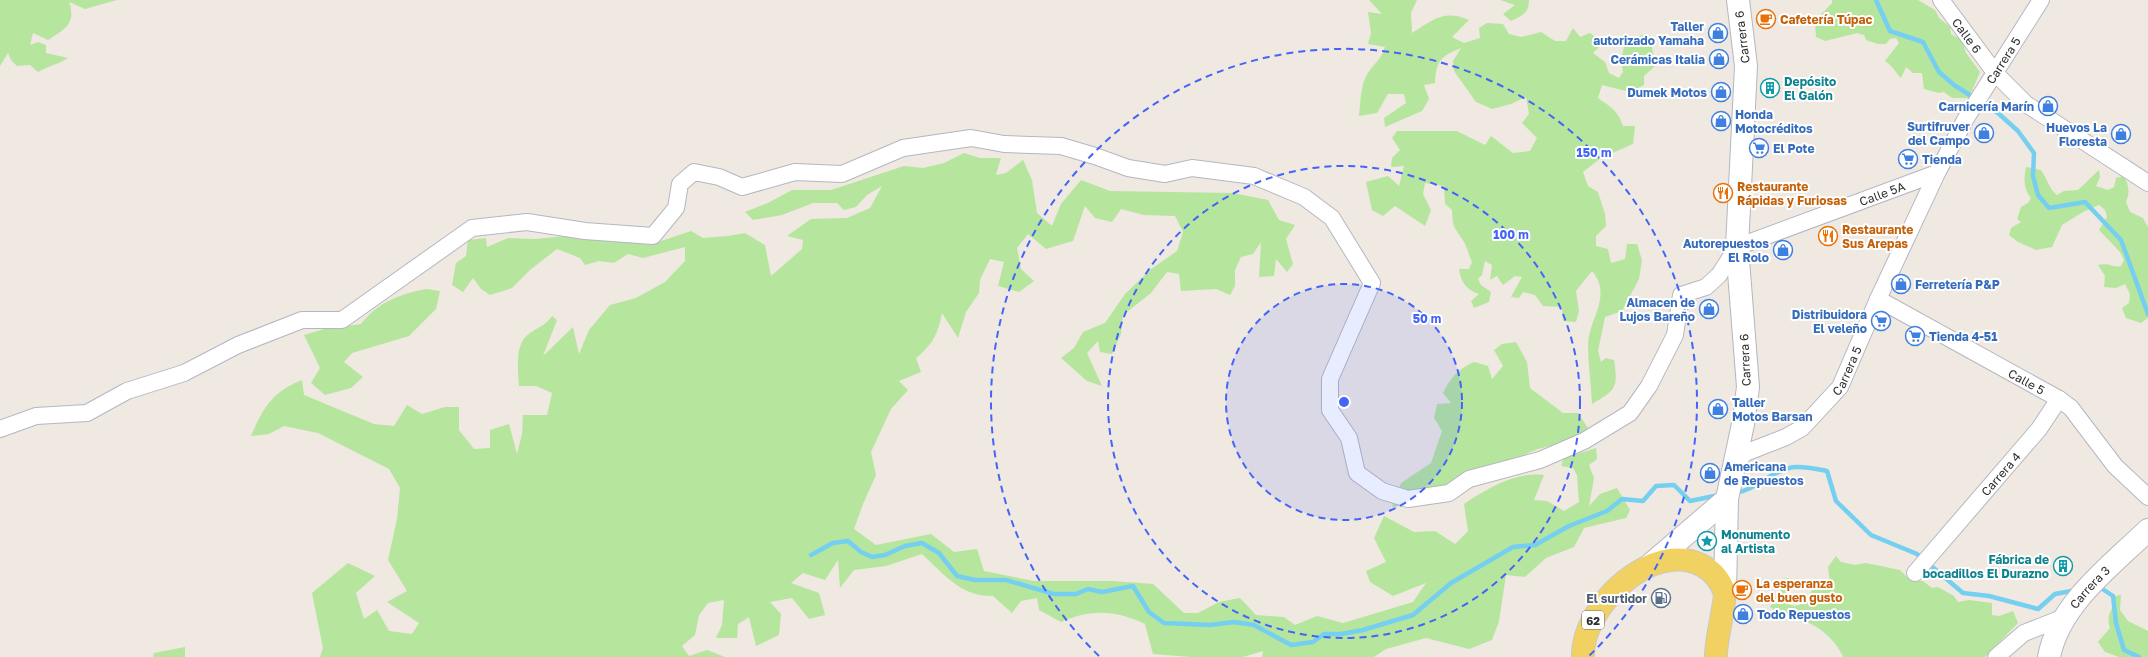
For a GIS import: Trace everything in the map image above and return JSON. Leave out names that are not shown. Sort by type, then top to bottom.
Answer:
[{"type":"main road","name":"Carrera 6","points":[[1727,499],[1743,424],[1748,387],[1737,247],[1746,66],[1738,0]]},
{"type":"main road","points":[[1650,565],[1727,499]]},
{"type":"main road","points":[[1716,657],[1717,640],[1725,592],[1727,499]]},
{"type":"main road","name":"Carrera 3","points":[[2049,657],[2051,643],[2067,616],[2086,591],[2148,530]]},
{"type":"main road","name":"62","points":[[1583,657],[1583,650],[1592,624],[1607,600],[1626,580],[1650,565],[1666,559],[1683,559],[1691,561],[1713,573],[1725,592]]},
{"type":"street","name":"Calle 6","points":[[1941,0],[1996,74],[2026,104],[2148,183]]},
{"type":"street","name":"Carrera 5","points":[[1733,467],[1749,451],[1786,437],[1802,428],[1840,387],[1878,299],[1937,173],[1965,120],[1996,74],[2041,0]]},
{"type":"street","points":[[0,429],[36,416],[87,413],[128,391],[184,373],[238,346],[302,320],[342,320],[472,228],[528,222],[585,231],[654,236],[676,208],[680,184],[694,172],[719,177],[742,187],[795,172],[842,174],[903,148],[971,138],[1004,144],[1060,146],[1096,156],[1128,168],[1165,174],[1192,168],[1254,176],[1304,197],[1332,218],[1372,283],[1330,379],[1330,410],[1349,438],[1357,473],[1382,491],[1408,499],[1449,493],[1469,479],[1540,460],[1584,440],[1630,413],[1649,386],[1675,335],[1681,295],[1706,287],[1720,275],[1737,247]]},
{"type":"street","name":"Calle 5A","points":[[1737,247],[1937,173]]},
{"type":"street","name":"Calle 5","points":[[1878,299],[2059,399],[2071,408],[2115,466],[2148,497]]},
{"type":"street","name":"Carrera 4","points":[[1915,573],[2039,429],[2059,399]]},
{"type":"street","points":[[1996,657],[2024,633],[2067,616]]},
{"type":"green space","points":[[0,0],[117,0],[85,9],[69,2],[71,9],[70,21],[64,29],[48,40],[33,33],[30,45],[38,42],[46,45],[46,53],[68,58],[38,72],[30,65],[17,66],[11,60],[8,53],[0,66]]},
{"type":"green space","points":[[1369,0],[1417,0],[1411,13],[1412,33],[1433,20],[1446,16],[1460,17],[1469,20],[1452,37],[1464,43],[1480,38],[1479,28],[1487,23],[1503,24],[1509,34],[1521,37],[1541,32],[1555,41],[1566,41],[1573,28],[1580,37],[1590,33],[1603,43],[1593,53],[1605,62],[1609,73],[1619,78],[1623,72],[1621,60],[1625,42],[1642,35],[1650,35],[1655,66],[1644,76],[1644,85],[1630,92],[1602,85],[1598,98],[1614,110],[1623,126],[1635,126],[1633,144],[1601,158],[1583,172],[1588,186],[1598,192],[1605,214],[1606,226],[1596,236],[1596,246],[1608,249],[1611,263],[1625,259],[1627,244],[1637,244],[1642,260],[1639,279],[1622,311],[1605,317],[1598,351],[1601,362],[1606,358],[1614,360],[1616,376],[1614,387],[1611,391],[1592,404],[1588,344],[1589,334],[1600,298],[1600,289],[1598,280],[1592,271],[1576,291],[1579,311],[1576,322],[1563,321],[1562,307],[1543,306],[1535,295],[1523,292],[1519,298],[1511,297],[1522,277],[1515,276],[1503,285],[1497,276],[1490,280],[1492,265],[1485,261],[1482,275],[1478,279],[1481,285],[1491,292],[1489,302],[1474,308],[1471,301],[1479,294],[1465,285],[1461,278],[1459,269],[1469,269],[1472,262],[1465,244],[1454,226],[1452,210],[1445,204],[1444,186],[1425,183],[1423,194],[1431,210],[1425,226],[1395,206],[1383,216],[1372,210],[1366,182],[1388,176],[1399,186],[1404,166],[1391,167],[1392,158],[1400,150],[1392,138],[1397,131],[1457,131],[1485,145],[1491,136],[1513,153],[1530,151],[1537,138],[1522,123],[1529,114],[1526,97],[1511,104],[1492,109],[1476,102],[1454,71],[1453,61],[1461,48],[1444,57],[1438,64],[1435,83],[1424,85],[1429,99],[1422,111],[1385,127],[1384,118],[1406,103],[1404,94],[1388,94],[1377,113],[1359,116],[1361,93],[1365,78],[1382,55],[1385,47],[1368,44],[1371,33],[1368,12],[1382,14]]},
{"type":"green space","points":[[1500,0],[1529,0],[1529,4],[1524,14],[1511,21],[1503,14],[1515,5]]},
{"type":"green space","points":[[1832,0],[1918,0],[1935,10],[1939,18],[1950,27],[1951,34],[1962,40],[1966,53],[1980,72],[1969,98],[1952,98],[1944,92],[1939,93],[1924,89],[1922,73],[1913,73],[1906,67],[1901,78],[1885,61],[1899,43],[1896,38],[1890,39],[1886,44],[1878,44],[1866,40],[1864,35],[1857,33],[1825,41],[1816,37],[1815,21],[1832,3]]},
{"type":"green space","points":[[964,153],[980,158],[1001,158],[996,175],[1006,173],[1023,160],[1032,180],[1037,213],[1052,226],[1061,204],[1081,180],[1110,191],[1233,193],[1268,200],[1279,220],[1295,225],[1286,239],[1293,264],[1287,272],[1276,259],[1274,276],[1259,277],[1261,242],[1253,254],[1241,257],[1235,270],[1235,286],[1230,295],[1216,289],[1181,291],[1179,274],[1167,272],[1151,293],[1123,315],[1121,334],[1112,354],[1100,352],[1098,341],[1087,353],[1102,386],[1087,381],[1061,358],[1074,348],[1083,332],[1105,323],[1125,294],[1150,270],[1177,251],[1183,232],[1175,216],[1144,215],[1121,209],[1112,222],[1095,218],[1085,206],[1073,241],[1046,249],[1028,234],[1017,248],[1021,269],[1034,281],[1019,292],[998,286],[1004,262],[990,259],[980,280],[979,293],[966,312],[958,338],[942,313],[939,327],[934,338],[927,348],[916,358],[921,372],[899,381],[908,390],[891,409],[871,452],[876,475],[854,529],[876,545],[931,534],[954,552],[977,549],[984,571],[1034,581],[1113,581],[1153,584],[1184,613],[1198,613],[1219,602],[1240,598],[1256,615],[1284,617],[1295,625],[1317,616],[1343,623],[1413,602],[1426,583],[1393,596],[1370,582],[1366,571],[1386,562],[1374,538],[1384,516],[1414,532],[1435,531],[1455,544],[1468,531],[1464,504],[1502,482],[1512,478],[1533,474],[1544,475],[1534,500],[1547,501],[1564,511],[1579,502],[1577,475],[1573,468],[1561,466],[1564,458],[1596,448],[1597,459],[1589,465],[1594,478],[1589,506],[1600,494],[1617,488],[1630,510],[1626,518],[1584,528],[1574,547],[1546,558],[1525,577],[1506,575],[1499,621],[1492,640],[1469,649],[1426,638],[1386,649],[1374,657],[1262,657],[1263,651],[1243,657],[1190,657],[1153,654],[1145,624],[1134,619],[1113,614],[1093,613],[1061,622],[1039,610],[1037,598],[1021,601],[1012,613],[993,596],[972,593],[954,583],[922,554],[886,566],[854,570],[840,588],[838,560],[825,580],[803,573],[791,583],[819,593],[825,615],[809,619],[792,598],[770,602],[781,614],[779,635],[756,646],[749,617],[738,624],[737,638],[716,638],[722,625],[724,600],[708,603],[699,615],[695,635],[682,646],[689,656],[707,650],[725,657],[320,657],[323,648],[312,593],[348,563],[375,576],[356,593],[364,619],[377,610],[389,631],[412,634],[419,623],[387,602],[407,591],[388,560],[397,519],[400,488],[389,469],[318,433],[284,426],[269,434],[251,436],[264,409],[270,402],[283,390],[302,380],[304,395],[374,424],[394,426],[407,405],[422,414],[445,407],[459,407],[459,430],[474,449],[490,448],[490,430],[509,424],[517,454],[522,434],[523,415],[547,415],[552,393],[536,386],[519,386],[518,357],[521,343],[525,337],[545,324],[552,316],[557,320],[543,356],[573,327],[579,354],[589,330],[610,305],[636,298],[665,282],[685,261],[685,247],[643,258],[628,254],[614,263],[599,261],[585,265],[580,258],[557,249],[530,270],[512,288],[490,295],[481,289],[473,278],[463,292],[452,285],[456,263],[466,256],[468,240],[486,238],[487,247],[508,238],[534,239],[567,236],[655,243],[691,231],[703,238],[745,233],[765,245],[771,276],[802,249],[803,240],[787,236],[811,219],[847,218],[870,208],[882,186],[867,195],[856,207],[844,210],[837,203],[813,203],[782,215],[753,220],[745,212],[768,203],[792,190],[831,190],[904,166],[923,168],[944,163]]},
{"type":"green space","points":[[2026,167],[2041,170],[2052,190],[2057,195],[2064,191],[2078,190],[2099,170],[2100,177],[2096,186],[2108,190],[2114,187],[2116,178],[2124,176],[2128,189],[2126,202],[2130,212],[2143,218],[2148,227],[2148,318],[2141,323],[2126,318],[2122,308],[2129,303],[2130,294],[2125,284],[2116,288],[2104,287],[2105,276],[2098,265],[2105,264],[2121,266],[2124,260],[2120,252],[2099,230],[2107,217],[2105,210],[2099,205],[2083,212],[2062,225],[2052,247],[2036,250],[2018,242],[2009,235],[2011,228],[2021,222],[2017,219],[2021,207],[2028,203],[2031,198],[2028,194],[2025,183]]},
{"type":"green space","points":[[426,289],[440,291],[436,309],[409,336],[352,353],[344,362],[363,377],[351,388],[325,395],[311,383],[320,368],[304,335],[324,329],[361,324],[375,310],[390,300],[407,293]]},
{"type":"green space","points":[[1516,342],[1527,362],[1530,388],[1563,413],[1578,413],[1588,428],[1582,438],[1541,448],[1413,503],[1392,507],[1401,483],[1431,463],[1442,431],[1434,418],[1437,404],[1451,403],[1443,393],[1452,378],[1463,368],[1474,362],[1488,366],[1492,379],[1503,366],[1494,350],[1502,344]]},
{"type":"green space","points":[[1836,556],[1841,562],[1855,565],[1866,563],[1900,570],[1908,578],[1923,581],[1932,588],[1938,587],[1954,596],[1958,602],[1969,600],[1992,603],[1992,615],[1999,616],[2013,611],[2018,623],[1985,657],[1843,657],[1836,645],[1821,630],[1802,620],[1782,614],[1770,607],[1781,589],[1782,579],[1789,578],[1787,604],[1795,606],[1805,603],[1814,586],[1821,587],[1830,583],[1828,567]]},
{"type":"green space","points":[[2121,595],[2120,610],[2128,621],[2148,631],[2148,657],[2119,657],[2105,652],[2098,642],[2110,628],[2109,615],[2114,605],[2115,596]]},
{"type":"green space","points":[[185,647],[185,657],[153,657],[154,653]]},
{"type":"waterway","points":[[1876,0],[1890,31],[1923,42],[1939,72],[1954,85],[1998,113],[2018,131],[2034,153],[2033,176],[2038,195],[2049,208],[2085,202],[2121,240],[2148,314]]},
{"type":"waterway","points":[[1735,493],[1749,489],[1782,470],[1793,467],[1813,468],[1827,471],[1836,501],[1871,535],[1917,554],[1963,593],[1989,596],[2038,609],[2055,594],[2077,590]]},
{"type":"waterway","points":[[811,555],[833,543],[848,541],[861,552],[872,557],[885,555],[905,546],[922,543],[939,553],[957,576],[975,580],[1006,580],[1054,594],[1076,594],[1088,589],[1102,592],[1133,586],[1149,612],[1164,623],[1210,625],[1234,622],[1254,625],[1291,645],[1313,642],[1324,634],[1341,634],[1363,630],[1413,615],[1451,583],[1513,547],[1535,545],[1569,526],[1607,511],[1622,499],[1643,501],[1656,486],[1674,485],[1690,501],[1719,495]]},
{"type":"waterway","points":[[2098,586],[2113,596],[2116,623],[2124,650],[2139,657]]},
{"type":"place","name":"Cafetería Túpac","points":[[1766,19]]},
{"type":"place","name":"Taller autorizado Yamaha","points":[[1718,33]]},
{"type":"place","name":"Cerámicas Italia","points":[[1719,59]]},
{"type":"place","name":"Depósito El Galón","points":[[1770,88]]},
{"type":"place","name":"Dumek Motos","points":[[1721,92]]},
{"type":"place","name":"Carnicería Marín","points":[[2048,106]]},
{"type":"place","name":"Honda Motocréditos","points":[[1721,121]]},
{"type":"place","name":"Surtifruver del Campo","points":[[1984,133]]},
{"type":"place","name":"Huevos La Floresta","points":[[2121,134]]},
{"type":"place","name":"El Pote","points":[[1759,148]]},
{"type":"place","name":"Tienda","points":[[1908,159]]},
{"type":"place","name":"Restaurante Rápidas y Furiosas","points":[[1723,193]]},
{"type":"place","name":"Restaurante Sus Arepas","points":[[1828,236]]},
{"type":"place","name":"Autorepuestos El Rolo","points":[[1783,250]]},
{"type":"place","name":"Ferretería P&P","points":[[1901,284]]},
{"type":"place","name":"Almacen de Lujos Bareño","points":[[1709,309]]},
{"type":"place","name":"Distribuidora El veleño","points":[[1881,321]]},
{"type":"place","name":"Tienda 4-51","points":[[1915,336]]},
{"type":"place","name":"Taller Motos Barsan","points":[[1718,409]]},
{"type":"place","name":"Americana de Repuestos","points":[[1710,473]]},
{"type":"place","name":"Monumento al Artista","points":[[1707,541]]},
{"type":"place","name":"Fábrica de bocadillos El Durazno","points":[[2063,566]]},
{"type":"place","name":"La esperanza del buen gusto","points":[[1742,590]]},
{"type":"place","name":"El surtidor","points":[[1661,598]]},
{"type":"place","name":"Todo Repuestos","points":[[1743,614]]}]
